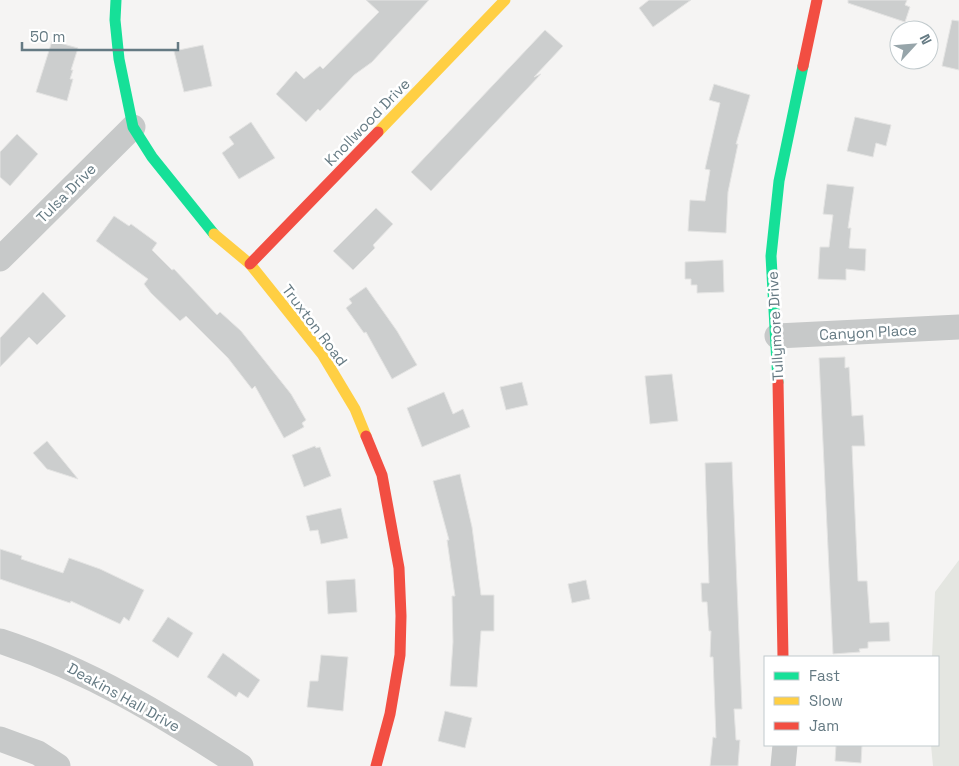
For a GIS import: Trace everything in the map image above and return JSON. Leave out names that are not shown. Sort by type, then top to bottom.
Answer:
[{"type":"street","name":"Truxton Road","points":[[116,0],[119,60],[134,127],[152,157],[216,237],[250,264],[322,354],[355,409],[382,475],[399,568],[401,616],[400,655],[390,714],[376,766]]},
{"type":"street","name":"Knollwood Drive","points":[[250,264],[505,0]]},
{"type":"street","name":"Tullymore Drive","points":[[783,656],[777,336],[771,256],[779,181],[817,0]]},
{"type":"street","name":"Tulsa Drive","points":[[0,259],[134,127]]},
{"type":"street","name":"Canyon Place","points":[[777,336],[959,327]]},
{"type":"street","name":"Deakins Hall Drive","points":[[0,640],[62,663],[113,688],[241,766]]},
{"type":"street","points":[[0,739],[38,753],[58,766]]},
{"type":"street","points":[[783,766],[785,746]]},
{"type":"shaded area","points":[[959,560],[959,766],[933,766],[931,746],[939,746],[939,656],[932,656],[935,592]]},
{"type":"building","points":[[366,0],[429,0],[372,62],[354,75],[320,111],[318,109],[306,122],[276,94],[296,71],[304,79],[320,66],[323,69],[379,12]]},
{"type":"building","points":[[649,0],[691,0],[653,27],[639,8]]},
{"type":"building","points":[[848,0],[907,0],[905,5],[910,7],[906,20],[899,20],[848,3]]},
{"type":"building","points":[[952,20],[959,21],[959,70],[942,66]]},
{"type":"building","points":[[545,30],[563,46],[534,77],[541,74],[431,191],[411,172]]},
{"type":"building","points":[[52,41],[78,48],[71,70],[73,70],[70,79],[73,79],[67,101],[36,92]]},
{"type":"building","points":[[203,45],[212,86],[184,92],[174,51]]},
{"type":"building","points":[[714,84],[750,95],[736,144],[738,144],[728,192],[726,233],[688,231],[690,200],[705,201],[710,170],[705,169],[720,103],[709,100]]},
{"type":"building","points":[[855,117],[891,125],[886,146],[876,143],[873,157],[847,151]]},
{"type":"building","points":[[251,122],[275,158],[239,179],[222,153],[234,144],[229,137]]},
{"type":"building","points":[[17,134],[38,154],[10,186],[0,177],[0,152]]},
{"type":"building","points":[[827,184],[854,187],[848,228],[851,228],[849,248],[866,249],[865,271],[846,269],[846,280],[818,279],[820,247],[829,247],[833,215],[823,214]]},
{"type":"building","points":[[376,208],[393,224],[373,245],[375,248],[353,270],[333,251]]},
{"type":"building","points":[[114,216],[129,226],[131,224],[157,243],[152,250],[172,270],[174,269],[217,315],[220,312],[241,331],[291,394],[306,420],[302,423],[304,427],[284,438],[255,386],[252,389],[228,358],[186,316],[180,321],[151,293],[144,284],[148,279],[96,241]]},
{"type":"building","points":[[723,260],[724,292],[697,293],[697,285],[691,285],[691,279],[685,279],[685,262]]},
{"type":"building","points":[[366,287],[397,331],[417,365],[392,379],[366,332],[364,333],[346,308],[352,303],[349,299]]},
{"type":"building","points":[[43,292],[66,316],[37,345],[29,337],[0,367],[0,338]]},
{"type":"building","points":[[845,357],[845,368],[849,367],[852,416],[863,415],[865,446],[852,446],[858,581],[867,581],[870,623],[889,622],[890,641],[868,642],[868,648],[859,649],[860,652],[833,654],[819,358]]},
{"type":"building","points":[[672,374],[678,421],[650,424],[645,376]]},
{"type":"building","points":[[522,382],[528,405],[506,410],[500,387]]},
{"type":"building","points":[[444,392],[453,414],[463,409],[470,427],[422,447],[407,408]]},
{"type":"building","points":[[47,441],[78,479],[47,469],[33,453]]},
{"type":"building","points":[[315,446],[316,448],[320,447],[331,476],[304,487],[292,455]]},
{"type":"building","points":[[732,462],[742,709],[734,709],[736,740],[740,740],[738,766],[710,766],[713,737],[716,738],[713,657],[710,657],[711,631],[709,631],[707,602],[702,602],[701,583],[709,583],[705,463]]},
{"type":"building","points":[[460,474],[472,527],[481,595],[494,595],[494,631],[481,631],[477,687],[450,686],[453,642],[452,596],[455,596],[447,540],[449,540],[433,481]]},
{"type":"building","points":[[341,508],[348,538],[321,544],[318,530],[310,531],[306,516]]},
{"type":"building","points":[[0,549],[22,556],[21,559],[63,573],[69,558],[100,569],[144,590],[129,621],[124,617],[120,624],[71,601],[70,603],[0,579]]},
{"type":"building","points":[[355,579],[357,612],[328,614],[326,581]]},
{"type":"building","points":[[586,580],[590,599],[572,603],[568,584]]},
{"type":"building","points":[[168,617],[193,633],[178,658],[152,641]]},
{"type":"building","points":[[223,653],[260,680],[248,698],[239,692],[236,697],[207,677]]},
{"type":"building","points":[[321,655],[348,657],[343,711],[307,707],[310,681],[318,681]]},
{"type":"building","points":[[445,711],[472,718],[465,748],[438,741]]},
{"type":"building","points":[[836,746],[862,746],[861,763],[835,761]]},
{"type":"traffic: fast","points":[[116,0],[115,20],[119,59],[133,127],[152,157],[214,234]]},
{"type":"traffic: fast","points":[[778,382],[771,256],[779,181],[803,66]]},
{"type":"traffic: slow","points":[[378,132],[505,0]]},
{"type":"traffic: slow","points":[[214,234],[250,264],[322,354],[355,409],[366,436]]},
{"type":"traffic: jam","points":[[803,66],[817,0]]},
{"type":"traffic: jam","points":[[250,264],[378,132]]},
{"type":"traffic: jam","points":[[778,382],[783,656]]},
{"type":"traffic: jam","points":[[366,436],[382,475],[399,568],[401,616],[400,655],[390,714],[376,766]]}]
